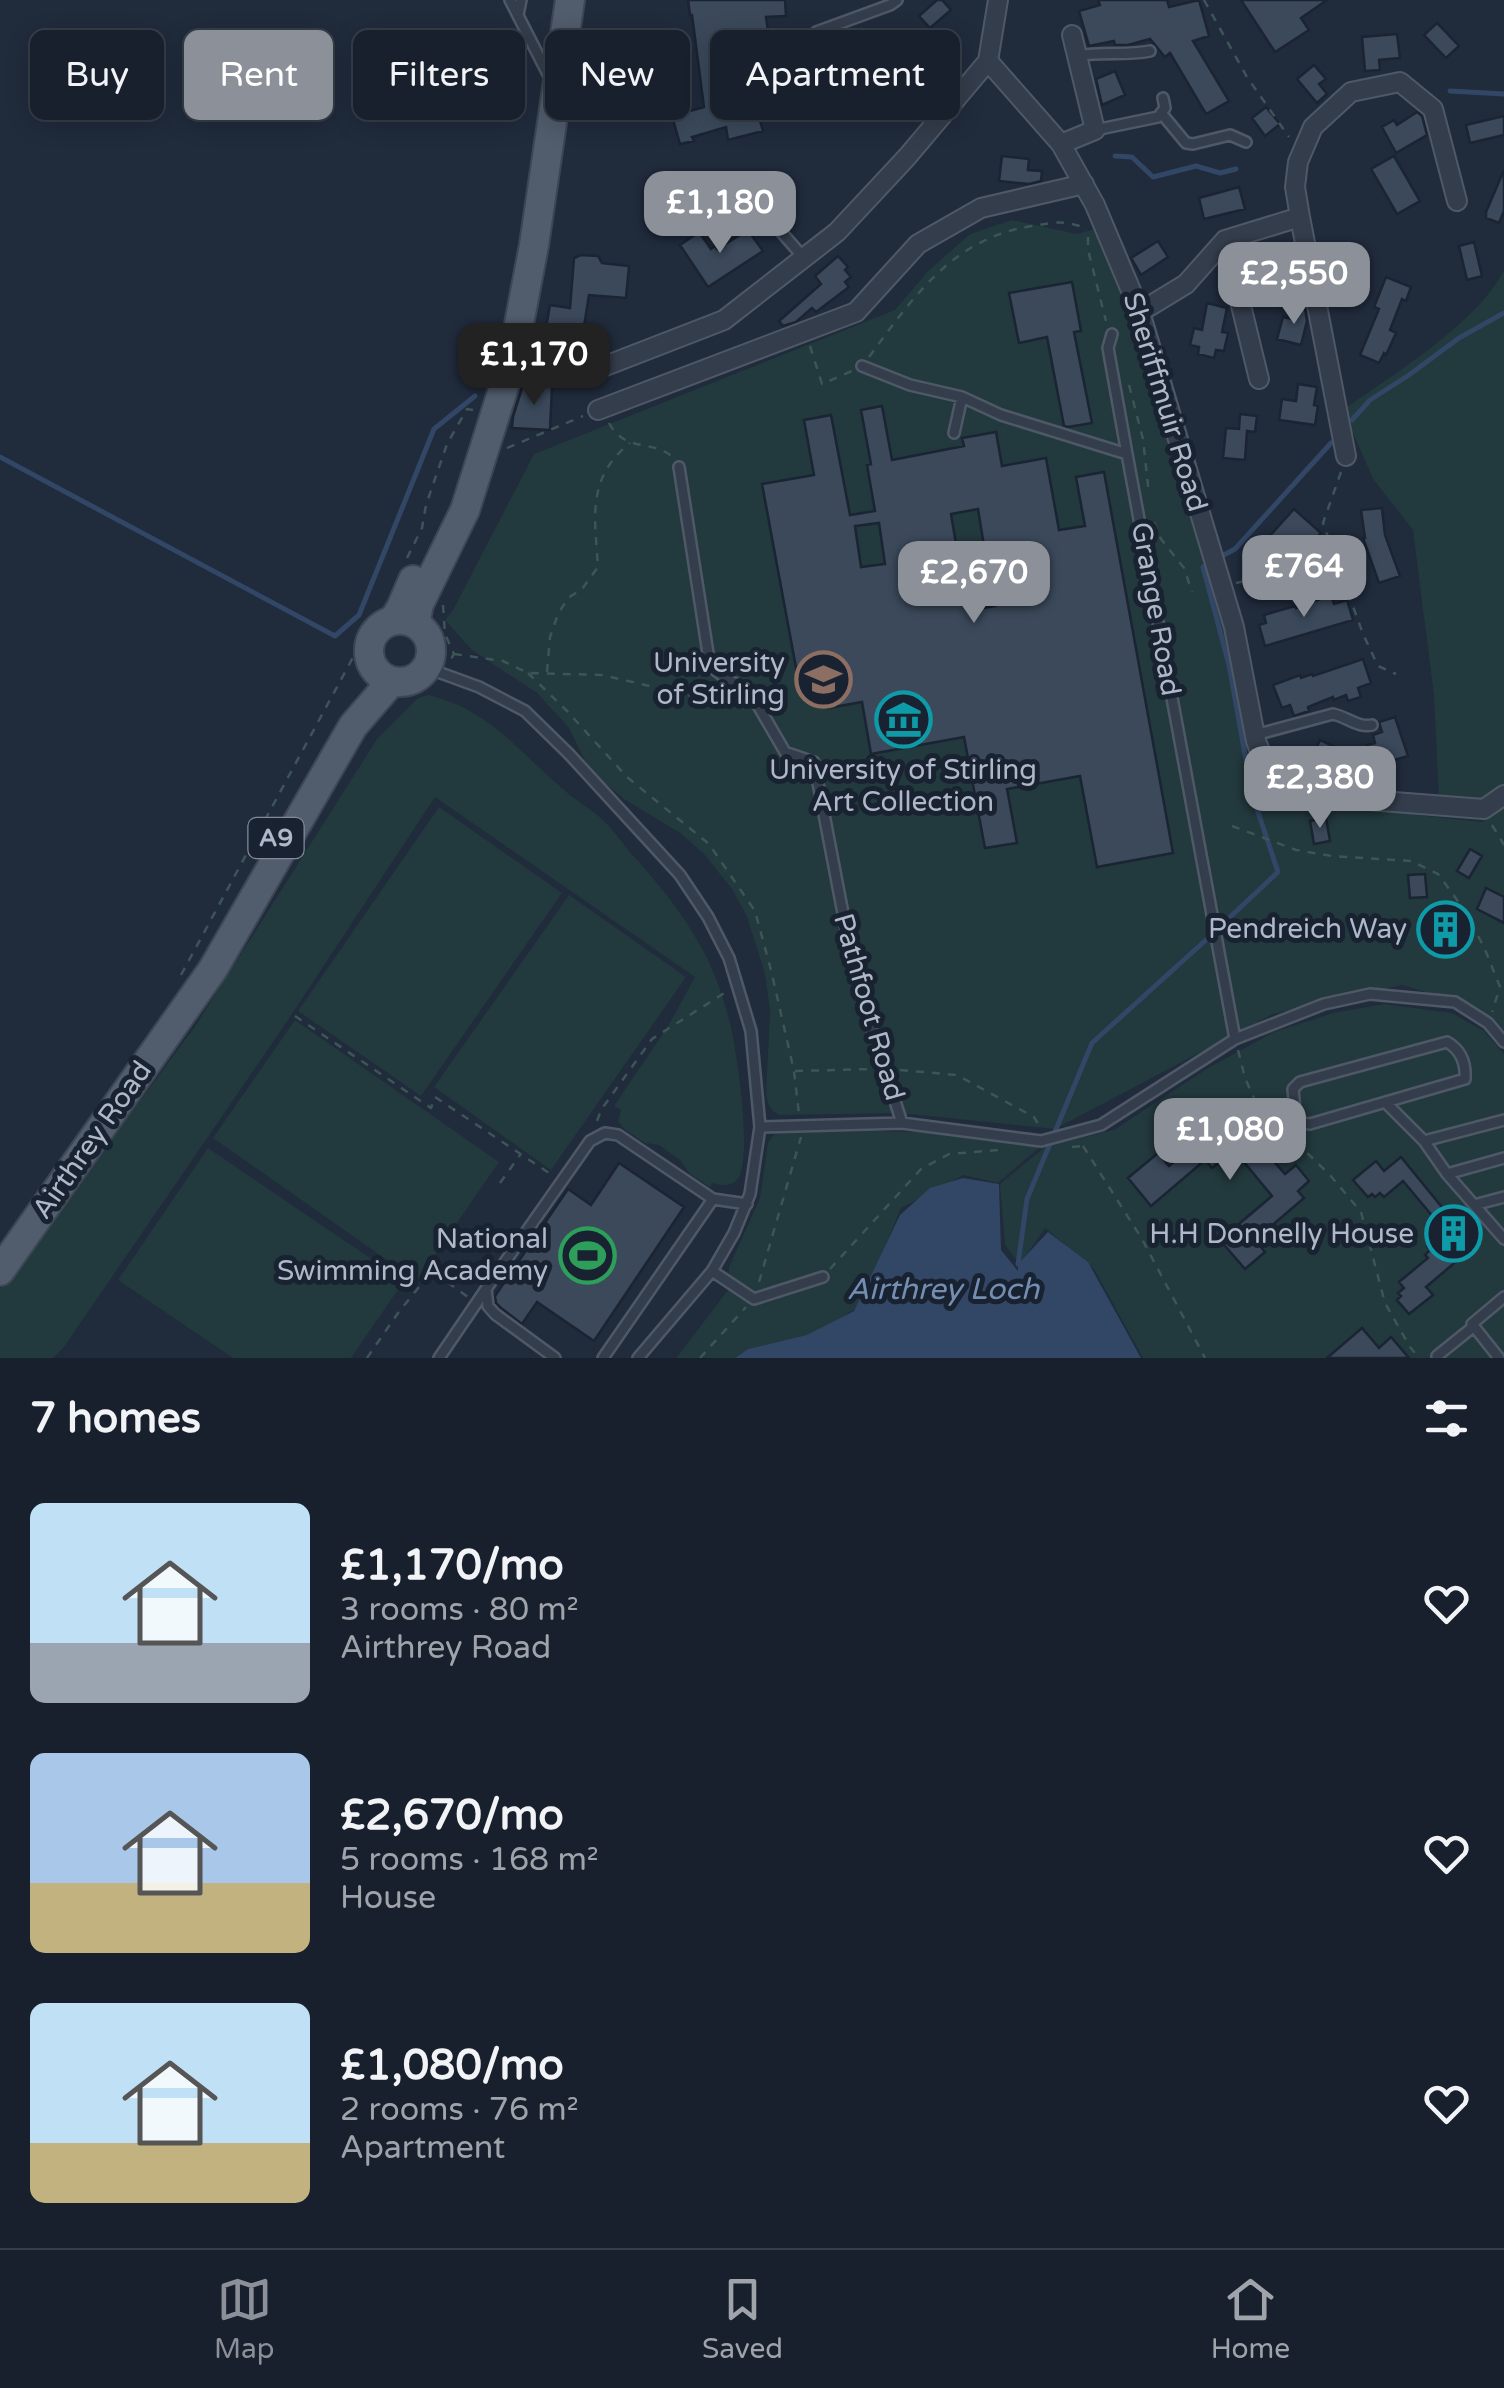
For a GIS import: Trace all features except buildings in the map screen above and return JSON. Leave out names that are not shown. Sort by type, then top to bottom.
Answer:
[{"type":"main road","name":"A9","points":[[565,30],[570,0]]},
{"type":"main road","name":"A9","points":[[435,671],[404,683],[383,675],[369,654],[370,642],[377,630],[419,604],[465,510],[482,457],[503,359],[516,255],[549,120]]},
{"type":"main road","name":"A9","points":[[393,622],[445,508],[478,410],[503,359]]},
{"type":"main road","points":[[393,622],[427,634],[435,671]]},
{"type":"main road","name":"Airthrey Road","points":[[0,1271],[179,998],[213,970],[383,675]]},
{"type":"street","points":[[503,359],[595,370],[724,320],[837,232],[907,157],[988,61],[998,0]]},
{"type":"street","points":[[1061,144],[1095,130],[1072,34]]},
{"type":"street","name":"Sheriffmuir Road","points":[[988,61],[1061,144],[1084,184],[1140,312],[1234,627],[1255,735],[1267,770],[1294,786],[1343,798],[1484,810]]},
{"type":"street","points":[[1346,456],[1295,186],[1298,162],[1312,127],[1351,92],[1400,82],[1432,109],[1457,201]]},
{"type":"street","points":[[603,415],[856,312],[918,244],[981,208],[1084,184]]},
{"type":"street","points":[[1140,312],[1186,284],[1225,240],[1300,217]]},
{"type":"street","points":[[1225,240],[1258,379]]},
{"type":"street","points":[[1484,810],[1504,796]]},
{"type":"lane","points":[[510,0],[545,68]]},
{"type":"lane","points":[[518,15],[521,0]]},
{"type":"lane","points":[[821,30],[897,0]]},
{"type":"lane","points":[[1076,56],[1101,52],[1127,56],[1150,51]]},
{"type":"lane","points":[[1095,130],[1158,117],[1165,108],[1163,98]]},
{"type":"lane","points":[[1162,114],[1186,143],[1230,135],[1246,142]]},
{"type":"lane","points":[[769,218],[804,258]]},
{"type":"lane","name":"Grange Road","points":[[1112,334],[1108,348],[1236,1039]]},
{"type":"lane","points":[[862,366],[1127,454]]},
{"type":"lane","points":[[954,433],[962,397]]},
{"type":"lane","name":"Pathfoot Road","points":[[676,463],[710,666],[749,690],[785,752],[814,762],[855,976],[902,1124]]},
{"type":"lane","points":[[435,671],[479,687],[525,711],[680,875],[729,958],[751,1031],[760,1127],[748,1204],[712,1271],[638,1358]]},
{"type":"lane","points":[[1255,735],[1333,714],[1357,724],[1372,725]]},
{"type":"lane","points":[[760,1127],[902,1124],[1048,1139],[1101,1125],[1236,1039],[1324,1004],[1370,994],[1455,1002],[1488,1022],[1504,1042]]},
{"type":"lane","points":[[1447,1042],[1456,1048],[1463,1060],[1465,1079],[1386,1103],[1302,1123],[1295,1110],[1292,1089],[1300,1082],[1435,1044],[1447,1042]]},
{"type":"lane","points":[[1386,1103],[1424,1141],[1447,1174],[1504,1238]]},
{"type":"lane","points":[[1424,1141],[1504,1120]]},
{"type":"lane","points":[[440,1358],[590,1141],[605,1133],[618,1135],[713,1199],[748,1204]]},
{"type":"lane","points":[[1447,1174],[1504,1158]]},
{"type":"lane","points":[[1474,1205],[1504,1198]]},
{"type":"lane","points":[[603,1358],[713,1199]]},
{"type":"lane","points":[[712,1271],[754,1299],[823,1277]]},
{"type":"lane","points":[[486,1289],[488,1306],[495,1314],[555,1358]]},
{"type":"lane","points":[[1427,1344],[1438,1357],[1504,1296]]},
{"type":"lane","points":[[1473,1328],[1499,1358]]},
{"type":"path","points":[[1204,0],[1247,77],[1290,139],[1298,162]]},
{"type":"path","points":[[805,331],[822,384],[862,366],[942,267],[978,241],[1013,228],[1065,221],[1088,228]]},
{"type":"path","points":[[403,566],[422,528],[447,444],[467,409],[478,410]]},
{"type":"path","points":[[482,457],[603,415],[613,430],[630,442],[659,447],[676,463]]},
{"type":"path","points":[[547,674],[550,637],[558,614],[598,567],[596,493],[608,466],[630,442]]},
{"type":"path","points":[[1346,456],[1323,523],[1378,666],[1396,674]]},
{"type":"path","points":[[1221,586],[1338,561]]},
{"type":"path","points":[[443,606],[446,634],[454,654]]},
{"type":"path","points":[[179,998],[393,622]]},
{"type":"path","points":[[435,671],[454,654],[503,661],[528,673],[602,675],[760,712]]},
{"type":"path","points":[[1484,810],[1504,846]]},
{"type":"path","points":[[1232,826],[1296,850],[1411,861],[1438,874],[1463,908],[1500,986],[1488,1022]]},
{"type":"path","points":[[590,1141],[601,1110],[652,1039],[737,984]]},
{"type":"path","points":[[295,1016],[430,1108],[435,1097],[562,1181]]},
{"type":"path","points":[[1236,1039],[1245,1078],[1257,1105],[1329,1174],[1361,1212],[1386,1304],[1419,1358]]},
{"type":"path","points":[[794,1071],[886,1068],[957,1075],[1034,1117],[1048,1139]]},
{"type":"path","points":[[1083,1146],[1142,1239],[1205,1358]]},
{"type":"path","points":[[823,1277],[921,1169],[950,1154],[1002,1150]]},
{"type":"path","points":[[500,1183],[521,1154]]},
{"type":"path","points":[[367,1358],[432,1270],[476,1302]]},
{"type":"path","points":[[700,1358],[754,1299]]},
{"type":"green space","points":[[1012,220],[1077,234],[1098,228],[1207,550],[1264,798],[1482,822],[1504,806],[1504,1031],[1488,1023],[1473,1006],[1402,985],[1273,1014],[1055,1129],[900,1113],[780,1115],[770,1107],[766,1093],[770,1011],[765,974],[747,917],[732,889],[703,853],[680,833],[598,778],[569,728],[537,693],[472,650],[445,620],[534,454],[895,310],[927,272],[970,234]]},
{"type":"green space","points":[[1504,270],[1504,787],[1480,801],[1439,800],[1434,696],[1413,530],[1373,479],[1343,410],[1454,329],[1491,290]]},
{"type":"green space","points":[[428,695],[486,721],[600,817],[663,890],[692,932],[715,976],[732,1033],[744,1124],[739,1177],[730,1184],[712,1183],[710,1187],[659,1145],[645,1143],[624,1129],[618,1121],[621,1110],[614,1106],[668,1026],[695,977],[435,797],[64,1347],[53,1358],[0,1358],[0,1289],[194,1028],[377,739],[418,698]]},
{"type":"green space","points":[[439,807],[562,893],[421,1096],[298,1011]]},
{"type":"green space","points":[[569,895],[686,977],[551,1170],[434,1087]]},
{"type":"green space","points":[[1384,1004],[1452,1013],[1484,1031],[1504,1054],[1504,1358],[1143,1358],[1094,1269],[1045,1228],[1020,1264],[1005,1245],[1000,1184],[1046,1146],[1114,1130],[1208,1068],[1274,1032],[1333,1013]]},
{"type":"green space","points":[[295,1020],[499,1162],[417,1281],[213,1138]]},
{"type":"green space","points":[[791,1129],[1054,1135],[998,1183],[964,1175],[901,1208],[861,1305],[816,1334],[748,1349],[735,1358],[676,1358],[735,1281],[729,1267],[760,1198],[768,1142],[775,1134]]},
{"type":"green space","points":[[208,1148],[404,1281],[351,1358],[233,1358],[118,1280]]},
{"type":"water","name":"Airthrey Loch","points":[[963,1178],[999,1184],[1001,1250],[1018,1271],[1018,1264],[1048,1232],[1088,1262],[1141,1358],[735,1358],[748,1349],[807,1335],[854,1311],[900,1215],[930,1188]]},
{"type":"waterway","points":[[1450,91],[1504,94]]},
{"type":"waterway","points":[[1115,156],[1132,157],[1153,177],[1196,166],[1220,173],[1236,169]]},
{"type":"waterway","points":[[1352,420],[1370,400],[1459,338],[1504,313]]},
{"type":"waterway","points":[[530,350],[542,341],[572,345]]},
{"type":"waterway","points":[[0,457],[335,636],[359,615],[434,429],[475,396]]},
{"type":"waterway","points":[[1222,556],[1235,549],[1331,443]]},
{"type":"waterway","points":[[1205,566],[1229,665],[1252,794],[1278,872],[1227,920]]},
{"type":"waterway","points":[[1018,1264],[1027,1199],[1092,1043],[1207,939]]},
{"type":"place","name":"University of Stirling","points":[[824,679]]},
{"type":"place","name":"University of Stirling Art Collection","points":[[903,719]]},
{"type":"place","name":"Pendreich Way","points":[[1446,929]]},
{"type":"place","name":"H.H Donnelly House","points":[[1453,1234]]},
{"type":"place","name":"National Swimming Academy","points":[[587,1255]]}]
